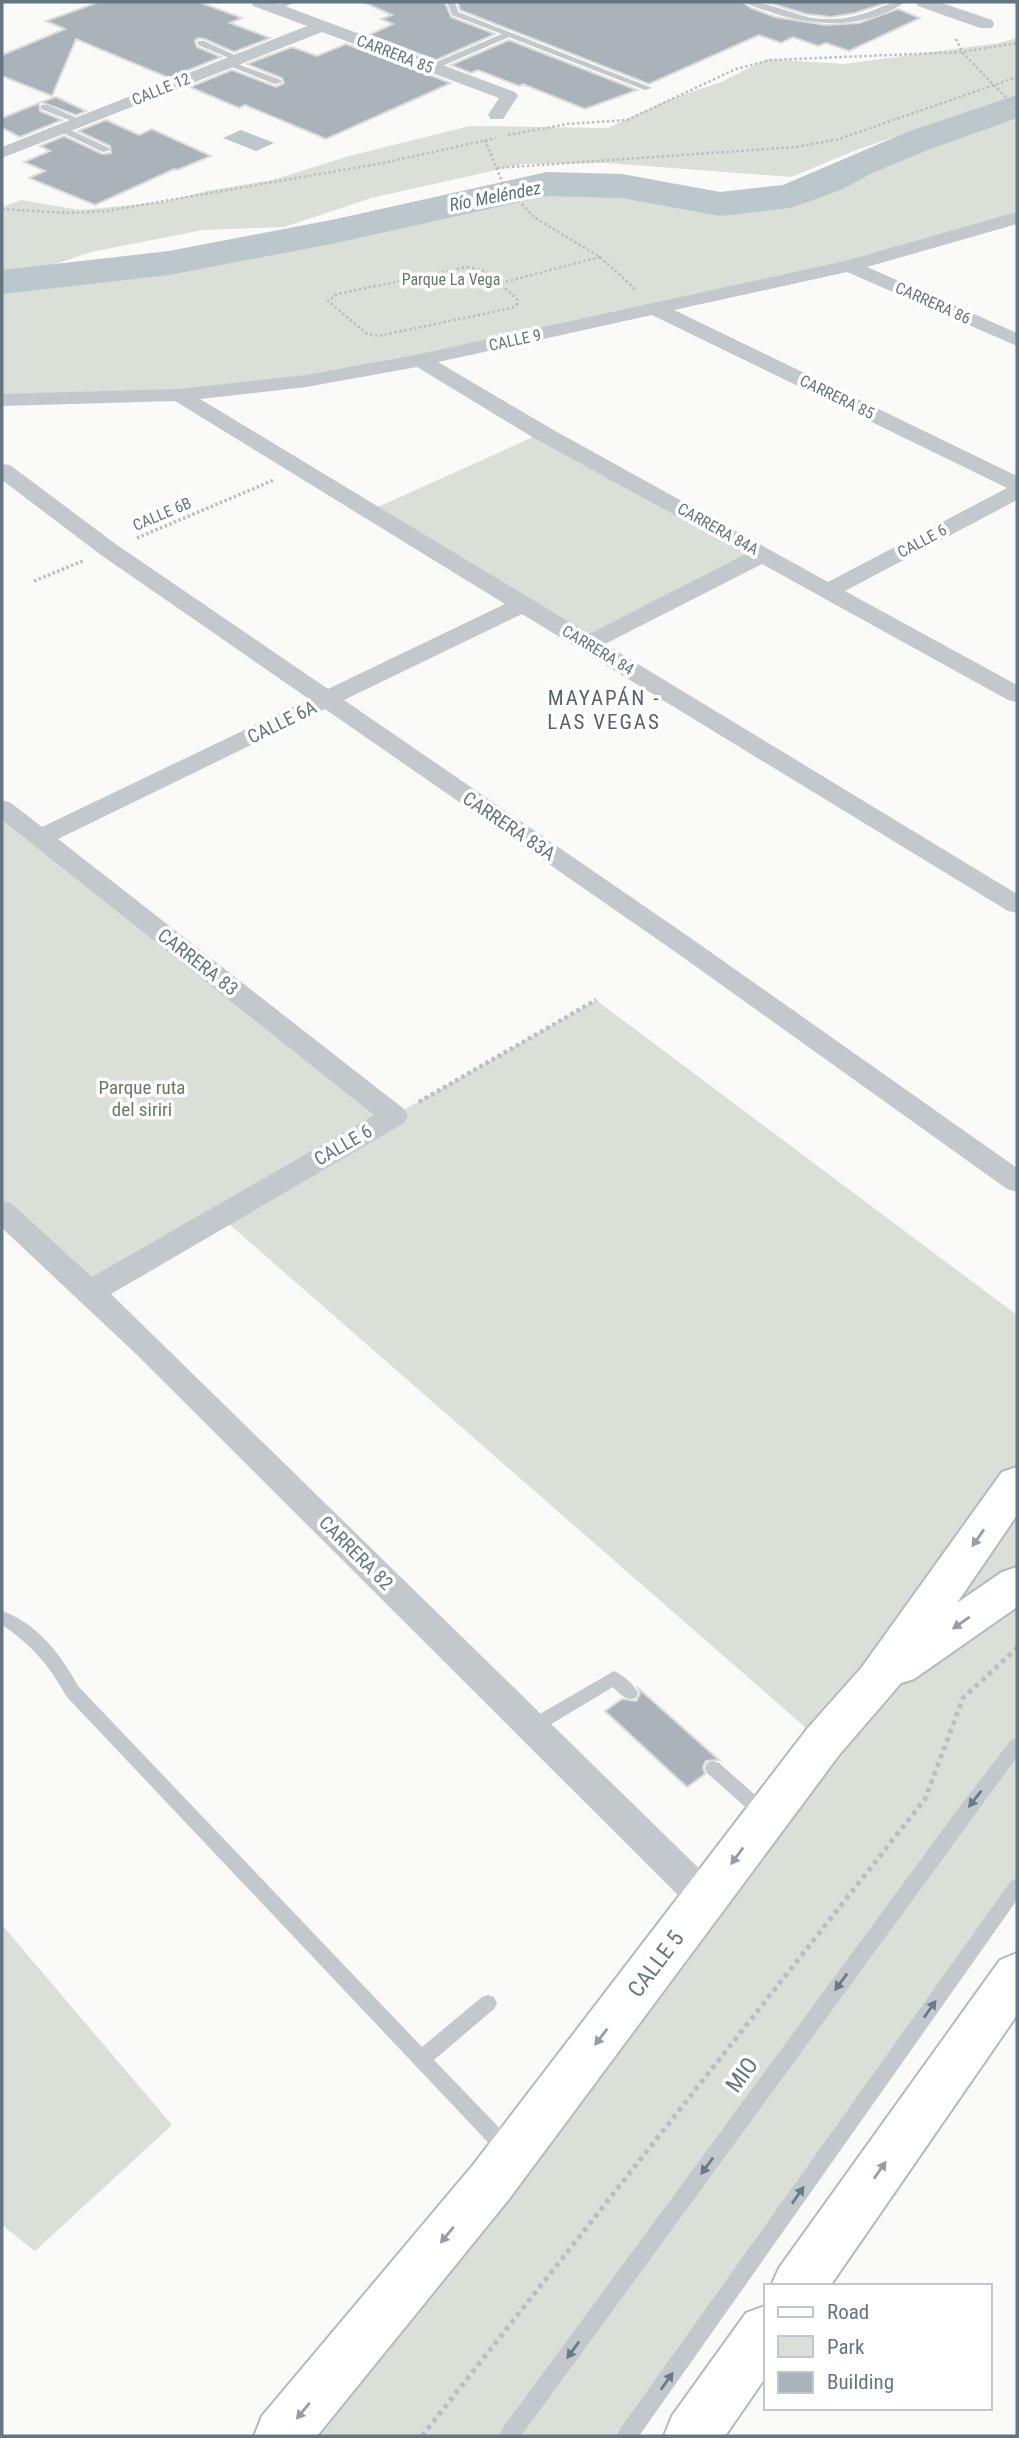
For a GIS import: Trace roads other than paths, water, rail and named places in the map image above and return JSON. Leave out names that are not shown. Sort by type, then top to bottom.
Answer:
[{"type":"main road","name":"CALLE 5","points":[[282,2436],[512,2155],[706,1899],[766,1815],[823,1742],[878,1680],[1017,1483]]},
{"type":"main road","points":[[878,1680],[1017,1584]]},
{"type":"main road","points":[[799,2284],[1017,1975]]},
{"type":"main road","points":[[692,2436],[764,2333]]},
{"type":"street","points":[[924,2],[986,24]]},
{"type":"street","name":"CARRERA 85","points":[[275,4],[321,26],[509,96],[497,115]]},
{"type":"street","name":"CALLE 12","points":[[2,153],[321,26]]},
{"type":"street","name":"CALLE 9","points":[[2,400],[179,395],[306,381],[657,310],[849,266],[1017,218]]},
{"type":"street","name":"CARRERA 86","points":[[849,266],[1017,340]]},
{"type":"street","name":"CARRERA 85","points":[[657,310],[1017,484]]},
{"type":"street","name":"CARRERA 84A","points":[[420,360],[542,433],[1017,695]]},
{"type":"street","name":"CARRERA 84","points":[[179,395],[1017,905]]},
{"type":"street","name":"CARRERA 83A","points":[[2,470],[109,550],[686,947],[1017,1182]]},
{"type":"street","name":"CALLE 6","points":[[828,591],[1017,491]]},
{"type":"street","points":[[588,644],[764,554]]},
{"type":"street","name":"CALLE 6A","points":[[40,838],[523,604]]},
{"type":"street","name":"CARRERA 83","points":[[2,808],[394,1116]]},
{"type":"street","name":"CALLE 6","points":[[91,1292],[394,1116]]},
{"type":"street","name":"CARRERA 82","points":[[2,1211],[91,1292],[706,1899]]},
{"type":"lane","points":[[451,2],[455,13],[648,88]]},
{"type":"lane","points":[[749,2],[795,18],[844,23],[864,19],[901,2]]},
{"type":"lane","points":[[430,68],[509,34]]},
{"type":"lane","points":[[201,43],[278,82]]},
{"type":"lane","points":[[44,107],[80,121]]},
{"type":"lane","points":[[62,129],[106,150]]},
{"type":"lane","points":[[2,1617],[29,1633],[58,1663],[72,1691],[512,2155]]},
{"type":"lane","points":[[532,1727],[614,1678],[630,1693]]},
{"type":"lane","name":"MIO","points":[[509,2436],[1017,1745]]},
{"type":"lane","points":[[713,1768],[766,1815]]},
{"type":"lane","points":[[628,2436],[1017,1886]]},
{"type":"lane","points":[[422,2059],[488,2003]]},
{"type":"waterway","name":"Río Meléndez","points":[[2,282],[169,263],[336,231],[547,184],[622,186],[720,204],[790,196],[920,140],[1017,106]]},
{"type":"district","name":"MAYAPÁN - LAS VEGAS","points":[[604,710]]},
{"type":"park label","name":"Parque La Vega","points":[[451,279]]},
{"type":"park label","name":"Parque ruta del siriri","points":[[142,1098]]}]
